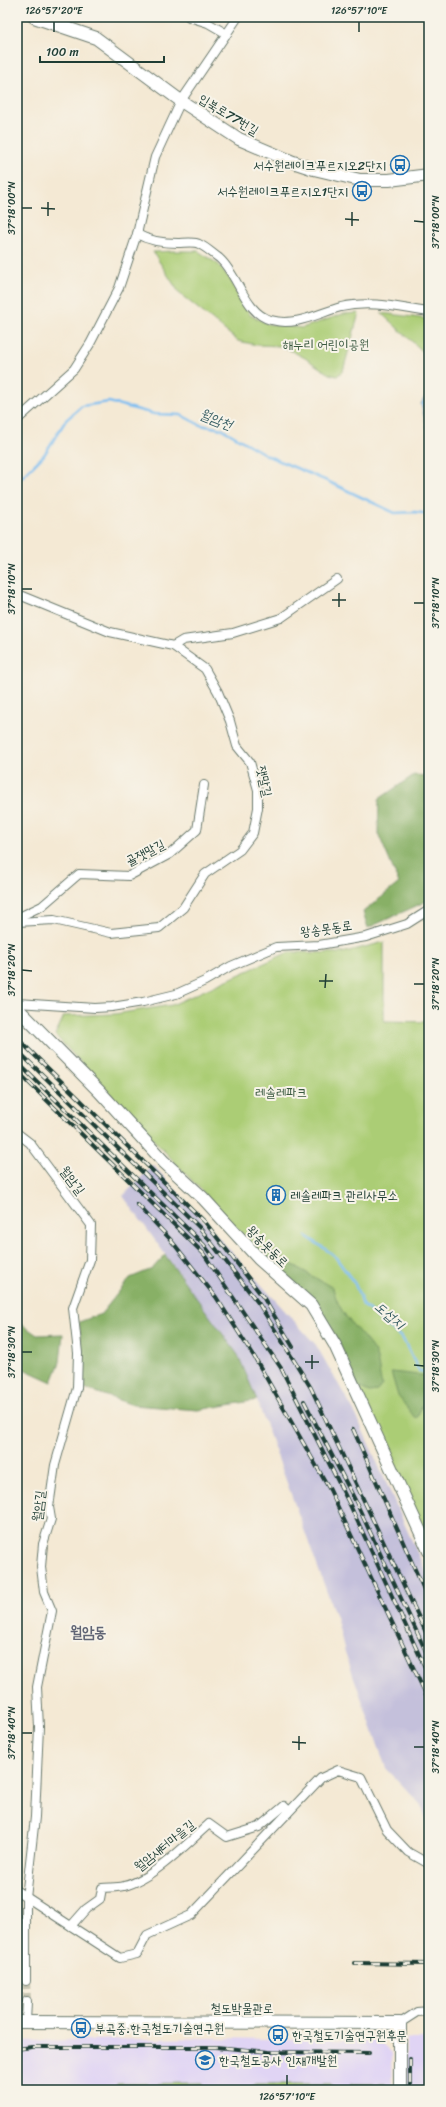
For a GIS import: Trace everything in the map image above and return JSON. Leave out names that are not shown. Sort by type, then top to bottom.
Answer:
[{"type":"street","name":"입북로77번길","points":[[34,17],[96,38],[181,101],[239,139],[314,169],[360,180],[389,180],[429,175]]},
{"type":"street","points":[[189,17],[208,24],[227,34]]},
{"type":"street","points":[[17,420],[74,369],[90,344],[119,288],[137,234],[155,157],[181,101],[238,17]]},
{"type":"street","points":[[137,234],[146,239],[176,243],[198,243],[220,259],[235,277],[243,294],[255,311],[270,320],[302,321],[342,307],[372,304],[429,312]]},
{"type":"street","points":[[173,646],[183,640],[233,633],[281,618],[337,579]]},
{"type":"street","name":"잿말길","points":[[17,594],[110,632],[173,646],[204,668],[218,692],[230,721],[237,746],[250,762],[258,790],[258,808],[253,833],[240,850],[205,874],[183,908],[159,928],[111,933],[54,920],[17,922]]},
{"type":"street","name":"골잿말길","points":[[17,918],[42,906],[79,874],[129,876],[170,854],[197,830],[204,785]]},
{"type":"street","name":"왕송못동로","points":[[17,1003],[95,1008],[143,1002],[176,994],[231,966],[276,947],[319,945],[366,936],[407,924],[429,910]]},
{"type":"street","name":"왕송못동로","points":[[17,1008],[99,1091],[164,1162],[203,1198],[259,1260],[311,1305],[335,1345],[429,1551]]},
{"type":"street","name":"월암길","points":[[17,1133],[30,1143],[91,1225],[90,1260],[73,1308],[78,1354],[77,1388],[55,1465],[49,1507],[51,1519],[43,1544],[41,1567],[44,1592],[52,1611],[37,1687],[39,1727],[36,1816],[26,1898],[26,1981]]},
{"type":"street","points":[[17,1891],[120,1958],[137,1954],[147,1935],[191,1915],[286,1808],[321,1778],[338,1770],[361,1777],[387,1830],[408,1852],[429,1864]]},
{"type":"street","name":"월암새터마을길","points":[[71,1926],[86,1909],[100,1900],[102,1888],[124,1887],[138,1881],[176,1854],[210,1824],[227,1837],[259,1827],[286,1808]]},
{"type":"street","points":[[22,2022],[26,2001]]},
{"type":"street","points":[[400,2090],[400,2023],[417,2012],[429,2011]]},
{"type":"street","name":"철도박물관로","points":[[22,2022],[400,2023]]},
{"type":"shaded area","points":[[153,1165],[316,1345],[356,1415],[429,1579],[429,1831],[422,1806],[386,1768],[345,1652],[337,1620],[252,1387],[238,1355],[123,1196]]},
{"type":"shaded area","name":"한국철도공사 인재개발원","points":[[215,2038],[379,2041],[392,2053],[393,2090],[17,2090],[17,2041]]},
{"type":"shaded area","points":[[406,2039],[429,2039],[429,2090],[406,2090]]},
{"type":"green space","name":"해누리 어린이공원","points":[[198,251],[218,264],[230,279],[250,315],[268,324],[302,328],[343,314],[359,313],[343,371],[337,376],[329,374],[305,358],[282,346],[257,345],[238,341],[180,294],[153,252]]},
{"type":"green space","points":[[381,313],[429,319],[429,357]]},
{"type":"green space","points":[[414,775],[429,776],[429,900],[368,928],[363,912],[399,883],[378,833],[379,799]]},
{"type":"green space","name":"레솔레파크","points":[[384,942],[384,1021],[429,1022],[429,1544],[338,1341],[315,1300],[261,1254],[55,1035],[64,1016],[115,1014],[172,1005],[289,952],[342,953]]},
{"type":"green space","points":[[274,1251],[293,1265],[333,1288],[340,1307],[345,1315],[376,1354],[382,1385],[377,1391],[369,1392],[358,1387],[338,1341],[315,1300],[261,1254]]},
{"type":"green space","points":[[165,1255],[238,1355],[257,1400],[198,1410],[133,1405],[81,1387],[82,1359],[79,1322],[101,1314],[130,1278],[152,1269]]},
{"type":"green space","points":[[17,1321],[37,1335],[63,1334],[60,1362],[52,1382],[17,1366]]},
{"type":"green space","points":[[391,1372],[429,1376],[429,1392],[416,1419],[398,1396]]},
{"type":"green space","points":[[202,2083],[202,2090],[117,2090],[117,2084]]},
{"type":"green space","points":[[255,2084],[331,2084],[335,2090],[250,2090],[250,2087]]},
{"type":"green space","points":[[351,2084],[385,2084],[385,2090],[351,2090]]},
{"type":"water","points":[[429,390],[429,434],[421,404]]},
{"type":"waterway","name":"월암천","points":[[17,482],[44,455],[66,420],[82,406],[109,402],[154,414],[181,415],[200,425],[222,429],[268,456],[327,481],[395,513],[415,512],[429,514]]},
{"type":"waterway","name":"도섭지","points":[[306,1236],[334,1255],[355,1284],[363,1305],[403,1339],[419,1371],[429,1372]]},
{"type":"tunnel","points":[[26,1981],[27,2001]]},
{"type":"railway","points":[[17,1038],[205,1222],[263,1297],[293,1347]]},
{"type":"railway","points":[[17,1050],[199,1227],[259,1304],[311,1388],[429,1639]]},
{"type":"railway","points":[[17,1062],[204,1245],[213,1257]]},
{"type":"railway","points":[[17,1071],[203,1253],[281,1368],[350,1505],[429,1676]]},
{"type":"railway","points":[[137,1204],[170,1239],[216,1297],[255,1358],[330,1490],[429,1701]]},
{"type":"railway","points":[[304,1401],[356,1502],[429,1658]]},
{"type":"railway","points":[[353,1429],[429,1601]]},
{"type":"railway","points":[[355,1963],[429,1964]]},
{"type":"railway","points":[[17,2049],[32,2047],[216,2047],[269,2052],[369,2053]]},
{"type":"railway","points":[[410,2059],[410,2090]]},
{"type":"place","name":"서수원레이크푸르지오2단지","points":[[400,165]]},
{"type":"place","name":"서수원레이크푸르지오1단지","points":[[362,191]]},
{"type":"place","name":"레솔레파크 관리사무소","points":[[276,1195]]},
{"type":"place","name":"부곡중.한국철도기술연구원","points":[[81,2028]]},
{"type":"place","name":"한국철도기술연구원후문","points":[[278,2035]]},
{"type":"place","name":"한국철도공사 인재개발원","points":[[205,2060]]},
{"type":"district","name":"월암동","points":[[88,1632]]}]
